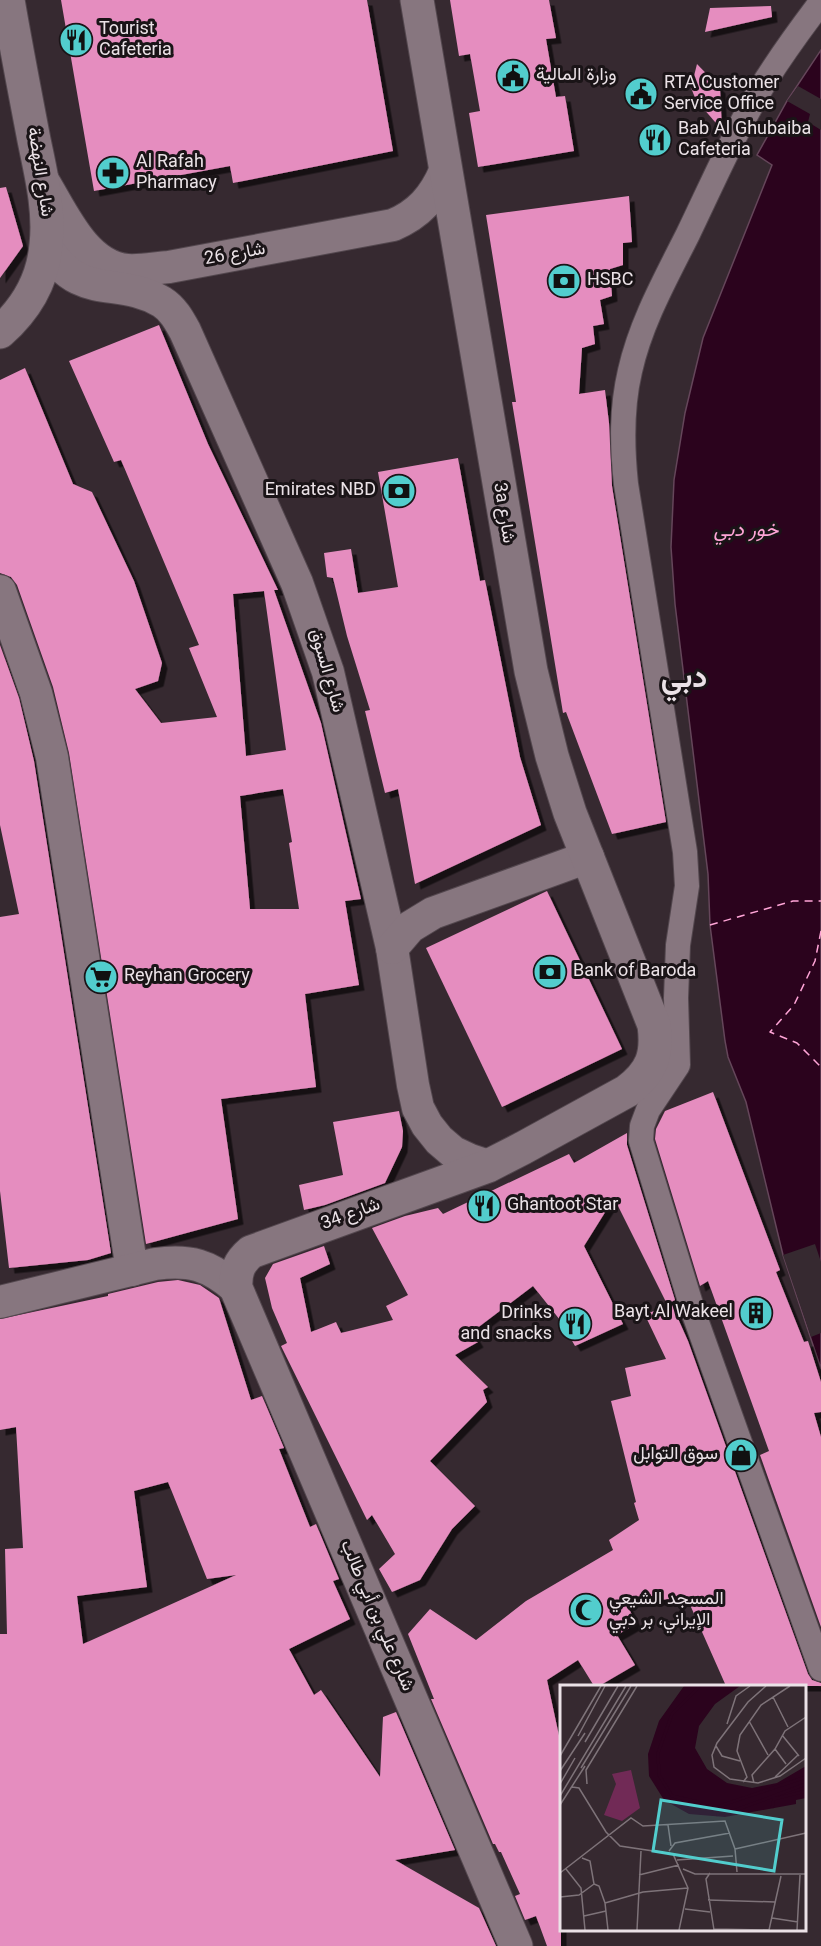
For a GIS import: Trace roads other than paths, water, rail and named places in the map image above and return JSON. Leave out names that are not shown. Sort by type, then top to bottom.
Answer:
[{"type":"street","name":"شارع النهضة","points":[[0,332],[17,317],[40,274],[46,246],[47,221],[42,179],[8,0]]},
{"type":"street","name":"3a شارع","points":[[417,0],[531,671],[555,766],[570,813],[649,1010]]},
{"type":"street","points":[[821,2],[767,80],[734,138],[654,302],[640,336],[630,372],[624,410],[622,447],[684,852],[687,886],[678,945],[676,1017],[678,1065],[648,1110],[642,1126],[641,1141],[694,1314],[821,1669]]},
{"type":"street","name":"شارع 26","points":[[42,179],[86,249],[111,266],[126,270],[142,270],[393,225],[407,219],[425,204],[439,185],[445,171]]},
{"type":"street","name":"شارع السوق","points":[[46,246],[54,258],[75,278],[88,284],[148,295],[164,303],[176,316],[185,331],[297,583],[314,627],[340,718],[392,948],[418,1108],[427,1125],[446,1146],[470,1160],[488,1166]]},
{"type":"street","points":[[0,591],[36,693],[52,757],[132,1270]]},
{"type":"street","points":[[392,948],[410,927],[433,913],[588,858]]},
{"type":"street","name":"شارع 34","points":[[236,1288],[235,1277],[238,1267],[243,1258],[251,1252],[488,1166],[523,1149],[639,1082],[654,1056],[656,1041],[649,1010]]},
{"type":"street","points":[[0,1302],[177,1261],[199,1264],[219,1273],[236,1288]]},
{"type":"street","name":"شارع علي بن أبي طالب","points":[[236,1288],[516,1946]]},
{"type":"water","name":"خور دبي","points":[[821,50],[821,1369],[783,1255],[746,1102],[728,1057],[725,1041],[710,925],[708,874],[675,604],[671,547],[674,480],[685,413],[703,338],[772,165],[757,155],[787,101]]},
{"type":"place","name":"Tourist Cafeteria","points":[[76,40]]},
{"type":"place","name":"وزارة المالية","points":[[513,76]]},
{"type":"place","name":"RTA Customer Service Office","points":[[641,94]]},
{"type":"place","name":"Bab Al Ghubaiba Cafeteria","points":[[655,140]]},
{"type":"place","name":"Al Rafah Pharmacy","points":[[113,173]]},
{"type":"place","name":"HSBC","points":[[564,281]]},
{"type":"place","name":"Emirates NBD","points":[[399,491]]},
{"type":"place","name":"Bank of Baroda","points":[[550,972]]},
{"type":"place","name":"Reyhan Grocery","points":[[101,977]]},
{"type":"place","name":"Ghantoot Star","points":[[484,1206]]},
{"type":"place","name":"Bayt Al Wakeel","points":[[756,1313]]},
{"type":"place","name":"Drinks and snacks","points":[[575,1324]]},
{"type":"place","name":"سوق التوابل","points":[[741,1455]]},
{"type":"place","name":"المسجد الشيعي الإيراني، بر دبي","points":[[586,1610]]},
{"type":"district","name":"دبي","points":[[684,679]]}]
